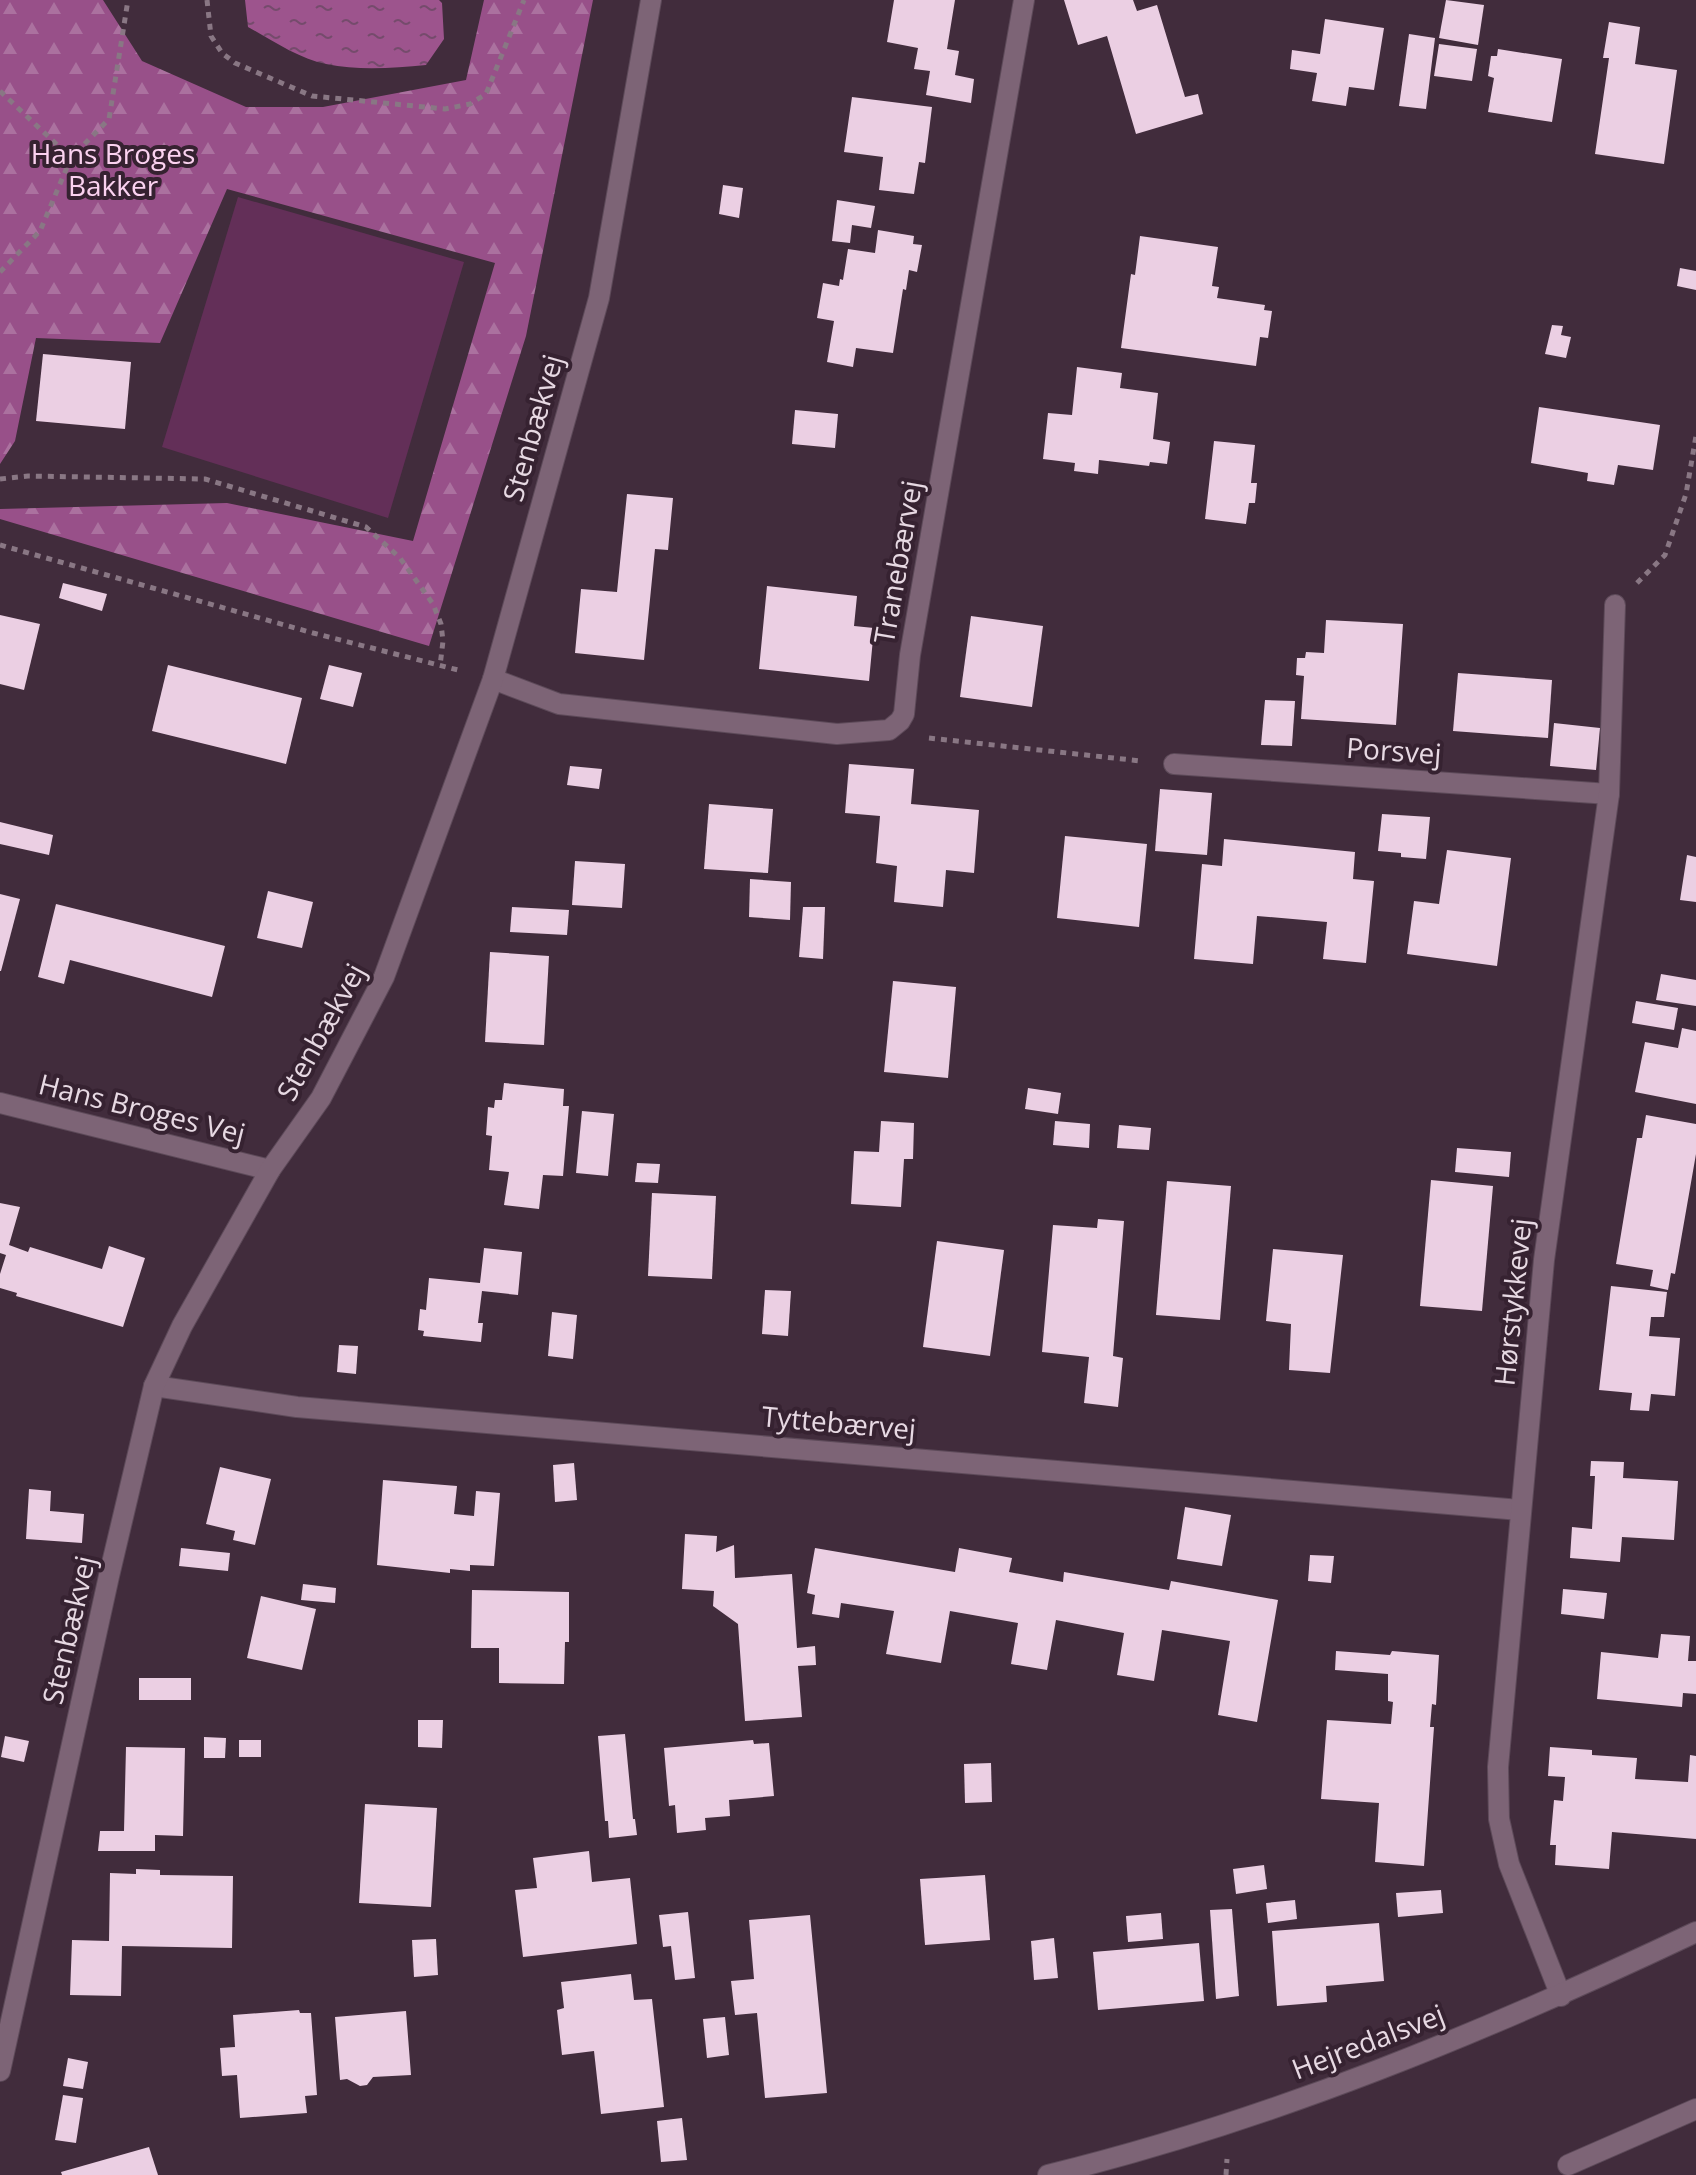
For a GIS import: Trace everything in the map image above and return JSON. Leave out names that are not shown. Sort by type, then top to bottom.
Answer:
[{"type":"street","name":"Stenbækvej","points":[[0,2071],[154,1386],[182,1326],[270,1170],[321,1098],[384,977],[493,679],[599,298],[651,0]]},
{"type":"street","name":"Tranebærvej","points":[[900,721],[904,714],[910,655],[1024,0]]},
{"type":"street","name":"Hørstykkevej","points":[[1561,1996],[1509,1864],[1499,1819],[1498,1767],[1544,1260],[1609,794],[1615,605]]},
{"type":"street","points":[[493,679],[559,704],[829,733],[878,732],[889,730],[900,721]]},
{"type":"street","name":"Porsvej","points":[[1174,764],[1609,794]]},
{"type":"street","name":"Hans Broges Vej","points":[[0,1103],[270,1170]]},
{"type":"street","name":"Tyttebærvej","points":[[154,1386],[297,1407],[1520,1510]]},
{"type":"street","name":"Hejredalsvej","points":[[1048,2175],[1219,2127],[1353,2081],[1561,1996],[1696,1932]]},
{"type":"street","points":[[1568,2165],[1696,2109]]},
{"type":"path","points":[[0,272],[40,231],[71,158],[109,119],[128,0]]},
{"type":"path","points":[[207,0],[211,36],[222,53],[235,63],[312,96],[445,109],[470,104],[486,94],[524,0]]},
{"type":"path","points":[[0,91],[71,158]]},
{"type":"path","points":[[1615,605],[1665,555],[1686,494],[1696,436]]},
{"type":"path","points":[[0,479],[28,476],[205,479],[366,527],[400,558],[433,604],[442,633],[440,666]]},
{"type":"path","points":[[0,545],[313,633],[493,679]]},
{"type":"path","points":[[900,721],[921,738],[1174,764]]},
{"type":"green space","name":"Hans Broges Bakker","points":[[0,0],[103,0],[142,61],[246,107],[323,107],[466,80],[484,0],[593,0],[526,336],[429,646],[0,519],[0,509],[227,503],[413,541],[495,263],[227,189],[160,343],[36,338],[15,441],[0,464]]},
{"type":"shaded area","points":[[238,197],[464,262],[388,518],[162,447]]},
{"type":"water","points":[[245,0],[439,0],[442,3],[444,39],[426,65],[364,68],[326,64],[296,54],[248,27]]},
{"type":"building","points":[[894,0],[955,0],[947,49],[959,51],[955,75],[974,79],[971,103],[926,95],[930,71],[914,69],[918,48],[887,42]]},
{"type":"building","points":[[1064,0],[1133,0],[1137,11],[1157,5],[1185,97],[1198,94],[1203,114],[1136,134],[1107,36],[1078,45]]},
{"type":"building","points":[[1446,0],[1484,5],[1478,45],[1439,38]]},
{"type":"building","points":[[1325,19],[1384,28],[1374,90],[1349,87],[1346,106],[1312,101],[1317,73],[1290,69],[1292,50],[1320,54]]},
{"type":"building","points":[[1609,22],[1640,27],[1635,64],[1677,70],[1664,164],[1595,154],[1609,58],[1603,58]]},
{"type":"building","points":[[1409,34],[1435,38],[1426,109],[1399,106]]},
{"type":"building","points":[[1439,44],[1477,49],[1472,81],[1434,76]]},
{"type":"building","points":[[1498,49],[1562,59],[1552,122],[1488,112],[1494,78],[1488,76],[1491,56],[1497,56]]},
{"type":"building","points":[[852,97],[932,107],[925,163],[919,162],[914,194],[879,190],[883,157],[844,152]]},
{"type":"building","points":[[723,185],[743,188],[739,218],[719,214]]},
{"type":"building","points":[[837,200],[875,206],[871,228],[852,225],[850,243],[832,241]]},
{"type":"building","points":[[878,230],[914,236],[913,244],[922,245],[917,272],[909,270],[906,290],[903,289],[893,353],[856,348],[853,367],[827,362],[834,321],[817,318],[823,283],[839,286],[840,279],[843,280],[848,249],[875,253]]},
{"type":"building","points":[[1140,236],[1218,247],[1212,286],[1219,287],[1217,298],[1265,305],[1264,310],[1272,311],[1268,338],[1260,337],[1256,366],[1121,348],[1131,274],[1135,275]]},
{"type":"building","points":[[1680,268],[1696,271],[1696,290],[1677,286]]},
{"type":"building","points":[[1552,325],[1563,326],[1561,335],[1571,337],[1566,358],[1545,354]]},
{"type":"building","points":[[43,354],[131,362],[125,429],[36,421]]},
{"type":"building","points":[[1077,367],[1122,373],[1120,388],[1158,393],[1153,439],[1170,442],[1167,464],[1150,462],[1149,466],[1099,460],[1098,474],[1074,471],[1075,463],[1043,459],[1048,413],[1072,415]]},
{"type":"building","points":[[1539,407],[1660,425],[1653,470],[1618,465],[1614,485],[1587,481],[1588,473],[1531,463]]},
{"type":"building","points":[[795,410],[838,414],[835,448],[792,444]]},
{"type":"building","points":[[1214,441],[1255,445],[1251,483],[1257,483],[1255,503],[1249,503],[1246,524],[1205,519]]},
{"type":"building","points":[[627,494],[673,498],[668,550],[655,549],[644,660],[575,653],[581,589],[617,592]]},
{"type":"building","points":[[63,583],[107,594],[102,611],[59,598]]},
{"type":"building","points":[[767,586],[857,596],[854,626],[874,628],[869,681],[759,669]]},
{"type":"building","points":[[0,615],[40,624],[24,690],[0,684]]},
{"type":"building","points":[[971,616],[1043,626],[1032,707],[960,697]]},
{"type":"building","points":[[1326,620],[1403,624],[1396,725],[1301,719],[1304,676],[1296,675],[1297,658],[1305,658],[1306,652],[1324,653]]},
{"type":"building","points":[[168,665],[302,698],[286,764],[152,731]]},
{"type":"building","points":[[329,665],[362,673],[353,707],[320,699]]},
{"type":"building","points":[[1458,673],[1552,680],[1548,738],[1453,731]]},
{"type":"building","points":[[1265,700],[1295,701],[1292,746],[1261,745]]},
{"type":"building","points":[[1554,723],[1600,728],[1596,770],[1550,766]]},
{"type":"building","points":[[849,764],[914,769],[911,804],[979,810],[974,873],[946,870],[943,907],[894,902],[897,866],[876,863],[880,816],[845,813]]},
{"type":"building","points":[[570,766],[602,769],[599,789],[567,785]]},
{"type":"building","points":[[1160,789],[1212,793],[1207,855],[1155,851]]},
{"type":"building","points":[[709,804],[773,809],[768,873],[704,869]]},
{"type":"building","points":[[1382,814],[1430,817],[1426,859],[1378,851]]},
{"type":"building","points":[[0,822],[53,835],[49,855],[0,844]]},
{"type":"building","points":[[1065,836],[1147,844],[1139,927],[1057,918]]},
{"type":"building","points":[[1224,839],[1355,852],[1353,879],[1374,881],[1366,963],[1323,959],[1327,922],[1257,916],[1253,964],[1194,959],[1202,864],[1222,866]]},
{"type":"building","points":[[1447,850],[1511,858],[1497,966],[1407,954],[1414,901],[1439,904]]},
{"type":"building","points":[[1687,855],[1696,857],[1696,902],[1680,900]]},
{"type":"building","points":[[575,861],[625,864],[622,908],[572,905]]},
{"type":"building","points":[[750,879],[791,882],[790,920],[749,917]]},
{"type":"building","points":[[268,891],[313,902],[302,948],[257,938]]},
{"type":"building","points":[[0,894],[20,899],[1,971],[0,971]]},
{"type":"building","points":[[56,904],[225,946],[212,997],[70,960],[64,984],[38,977]]},
{"type":"building","points":[[512,907],[569,910],[567,935],[510,932]]},
{"type":"building","points":[[803,907],[825,907],[823,959],[799,957]]},
{"type":"building","points":[[490,952],[549,956],[544,1045],[485,1042]]},
{"type":"building","points":[[1661,974],[1696,980],[1696,1006],[1656,1000]]},
{"type":"building","points":[[893,981],[956,987],[948,1078],[884,1072]]},
{"type":"building","points":[[1636,1001],[1678,1008],[1674,1030],[1632,1023]]},
{"type":"building","points":[[1682,1028],[1696,1031],[1696,1104],[1635,1092],[1645,1042],[1678,1048]]},
{"type":"building","points":[[504,1083],[564,1089],[563,1106],[569,1106],[563,1176],[543,1175],[539,1209],[504,1205],[509,1172],[489,1170],[492,1136],[486,1135],[488,1107],[494,1108],[495,1100],[502,1100]]},
{"type":"building","points":[[1028,1088],[1061,1093],[1058,1114],[1025,1109]]},
{"type":"building","points":[[582,1111],[614,1114],[608,1176],[576,1173]]},
{"type":"building","points":[[1646,1115],[1696,1124],[1696,1154],[1675,1274],[1671,1273],[1668,1290],[1650,1286],[1653,1270],[1616,1264],[1637,1138],[1642,1138]]},
{"type":"building","points":[[881,1121],[914,1123],[913,1159],[904,1159],[901,1207],[851,1204],[854,1151],[879,1152]]},
{"type":"building","points":[[1055,1121],[1090,1124],[1089,1148],[1053,1145]]},
{"type":"building","points":[[1119,1125],[1151,1128],[1149,1150],[1117,1148]]},
{"type":"building","points":[[1457,1148],[1511,1152],[1509,1177],[1455,1172]]},
{"type":"building","points":[[637,1163],[660,1164],[658,1183],[635,1182]]},
{"type":"building","points":[[1431,1180],[1493,1186],[1482,1311],[1420,1306]]},
{"type":"building","points":[[1167,1181],[1231,1186],[1220,1320],[1156,1315]]},
{"type":"building","points":[[652,1193],[716,1196],[712,1279],[648,1276]]},
{"type":"building","points":[[0,1203],[20,1207],[9,1245],[28,1252],[30,1247],[102,1269],[109,1246],[145,1258],[123,1327],[16,1296],[17,1293],[0,1288],[0,1274],[6,1255],[0,1253]]},
{"type":"building","points":[[1098,1219],[1124,1221],[1113,1356],[1123,1358],[1118,1407],[1084,1403],[1089,1357],[1042,1352],[1053,1225],[1097,1228]]},
{"type":"building","points":[[937,1241],[1004,1250],[990,1356],[923,1347]]},
{"type":"building","points":[[484,1248],[522,1252],[518,1295],[482,1291],[478,1323],[483,1323],[481,1342],[423,1336],[424,1331],[418,1330],[420,1309],[426,1310],[429,1278],[480,1283]]},
{"type":"building","points":[[1273,1249],[1343,1255],[1330,1373],[1289,1370],[1291,1324],[1266,1321]]},
{"type":"building","points":[[1611,1286],[1667,1292],[1664,1317],[1651,1317],[1649,1336],[1680,1338],[1675,1396],[1651,1394],[1649,1411],[1630,1410],[1632,1393],[1599,1390]]},
{"type":"building","points":[[765,1290],[791,1291],[788,1336],[762,1334]]},
{"type":"building","points":[[552,1312],[577,1315],[573,1359],[548,1356]]},
{"type":"building","points":[[339,1345],[358,1346],[356,1374],[337,1372]]},
{"type":"building","points":[[1591,1461],[1624,1462],[1623,1478],[1678,1481],[1674,1540],[1622,1537],[1620,1562],[1570,1558],[1572,1527],[1592,1529],[1595,1476],[1590,1476]]},
{"type":"building","points":[[574,1463],[577,1500],[555,1502],[553,1465]]},
{"type":"building","points":[[220,1467],[271,1479],[255,1545],[233,1540],[235,1531],[206,1524]]},
{"type":"building","points":[[383,1480],[457,1486],[454,1514],[474,1516],[476,1491],[500,1493],[494,1566],[470,1565],[470,1571],[450,1569],[450,1573],[377,1565]]},
{"type":"building","points":[[29,1489],[51,1491],[50,1511],[84,1514],[82,1543],[26,1539]]},
{"type":"building","points":[[1185,1507],[1231,1515],[1222,1566],[1177,1559]]},
{"type":"building","points":[[685,1534],[717,1536],[716,1552],[734,1545],[735,1578],[792,1574],[797,1648],[815,1646],[816,1665],[798,1666],[802,1717],[745,1721],[738,1624],[713,1606],[714,1591],[682,1589]]},
{"type":"building","points":[[181,1548],[230,1553],[228,1571],[179,1566]]},
{"type":"building","points":[[815,1548],[955,1572],[959,1548],[1012,1558],[1009,1572],[1063,1582],[1064,1572],[1169,1590],[1171,1581],[1278,1600],[1257,1722],[1218,1715],[1230,1641],[1162,1630],[1154,1681],[1117,1675],[1124,1633],[1056,1620],[1047,1670],[1011,1664],[1018,1623],[950,1611],[941,1663],[886,1654],[894,1611],[841,1603],[839,1618],[812,1614],[815,1595],[807,1593]]},
{"type":"building","points":[[1310,1555],[1334,1556],[1331,1583],[1308,1581]]},
{"type":"building","points":[[303,1584],[336,1588],[335,1603],[301,1600]]},
{"type":"building","points":[[1563,1589],[1607,1593],[1604,1619],[1561,1614]]},
{"type":"building","points":[[472,1590],[569,1592],[569,1642],[565,1642],[564,1684],[499,1683],[499,1648],[471,1648]]},
{"type":"building","points":[[261,1596],[316,1609],[302,1670],[247,1658]]},
{"type":"building","points":[[1661,1634],[1690,1636],[1688,1661],[1696,1661],[1696,1694],[1683,1693],[1682,1707],[1597,1699],[1601,1652],[1658,1658]]},
{"type":"building","points":[[1336,1651],[1439,1655],[1436,1705],[1432,1704],[1430,1727],[1434,1727],[1424,1866],[1375,1862],[1379,1803],[1321,1799],[1327,1720],[1391,1724],[1393,1702],[1388,1701],[1388,1674],[1335,1670]]},
{"type":"building","points":[[139,1678],[191,1678],[191,1700],[139,1700]]},
{"type":"building","points":[[418,1720],[443,1720],[442,1748],[418,1747]]},
{"type":"building","points":[[625,1734],[637,1835],[609,1838],[598,1736]]},
{"type":"building","points":[[5,1736],[29,1741],[24,1762],[1,1757]]},
{"type":"building","points":[[204,1737],[226,1738],[225,1758],[204,1758]]},
{"type":"building","points":[[239,1740],[261,1740],[261,1757],[239,1757]]},
{"type":"building","points":[[753,1740],[754,1744],[769,1743],[774,1796],[729,1800],[730,1816],[705,1818],[706,1830],[677,1833],[675,1805],[669,1806],[664,1748]]},
{"type":"building","points":[[126,1747],[185,1748],[183,1836],[155,1835],[155,1851],[98,1851],[100,1831],[124,1831]]},
{"type":"building","points":[[1550,1747],[1592,1750],[1592,1755],[1637,1758],[1635,1779],[1688,1782],[1690,1755],[1696,1756],[1696,1839],[1612,1832],[1609,1869],[1555,1865],[1556,1845],[1550,1845],[1554,1800],[1563,1801],[1565,1777],[1548,1776]]},
{"type":"building","points":[[991,1763],[992,1802],[965,1803],[964,1764]]},
{"type":"building","points":[[365,1804],[437,1808],[431,1907],[359,1903]]},
{"type":"building","points":[[589,1851],[592,1882],[630,1878],[637,1944],[523,1957],[515,1890],[537,1888],[533,1858]]},
{"type":"building","points":[[1264,1865],[1267,1889],[1236,1894],[1233,1869]]},
{"type":"building","points":[[136,1869],[160,1870],[160,1875],[233,1876],[232,1948],[122,1946],[121,1996],[70,1995],[72,1940],[109,1941],[110,1873],[136,1874]]},
{"type":"building","points":[[985,1875],[990,1940],[925,1945],[920,1879]]},
{"type":"building","points":[[1441,1890],[1443,1913],[1398,1917],[1396,1893]]},
{"type":"building","points":[[1295,1900],[1297,1919],[1268,1923],[1266,1903]]},
{"type":"building","points":[[1232,1909],[1239,1996],[1216,1999],[1210,1910]]},
{"type":"building","points":[[688,1912],[695,1978],[675,1980],[671,1946],[663,1947],[659,1915]]},
{"type":"building","points":[[1161,1913],[1163,1939],[1128,1942],[1126,1916]]},
{"type":"building","points":[[810,1915],[827,2093],[765,2098],[757,2013],[735,2015],[731,1981],[754,1979],[749,1920]]},
{"type":"building","points":[[1379,1923],[1384,1981],[1326,1986],[1327,2002],[1277,2006],[1272,1931]]},
{"type":"building","points":[[1054,1938],[1058,1978],[1034,1980],[1031,1941]]},
{"type":"building","points":[[436,1939],[438,1975],[414,1977],[412,1940]]},
{"type":"building","points":[[1199,1943],[1204,2001],[1098,2010],[1093,1952]]},
{"type":"building","points":[[631,1974],[634,2000],[652,1999],[664,2107],[601,2114],[594,2051],[562,2055],[557,2010],[564,2008],[561,1982]]},
{"type":"building","points":[[299,2010],[300,2013],[311,2013],[317,2095],[305,2096],[307,2113],[240,2118],[237,2075],[222,2076],[220,2048],[235,2047],[233,2015]]},
{"type":"building","points":[[406,2011],[411,2075],[373,2077],[367,2085],[360,2086],[347,2079],[340,2080],[335,2017]]},
{"type":"building","points":[[725,2017],[729,2055],[707,2058],[703,2019]]},
{"type":"building","points":[[68,2058],[88,2062],[83,2089],[63,2086]]},
{"type":"building","points":[[63,2095],[83,2098],[76,2143],[55,2140]]},
{"type":"building","points":[[682,2118],[687,2160],[661,2162],[657,2121]]},
{"type":"building","points":[[149,2147],[158,2175],[62,2175],[61,2172]]}]
